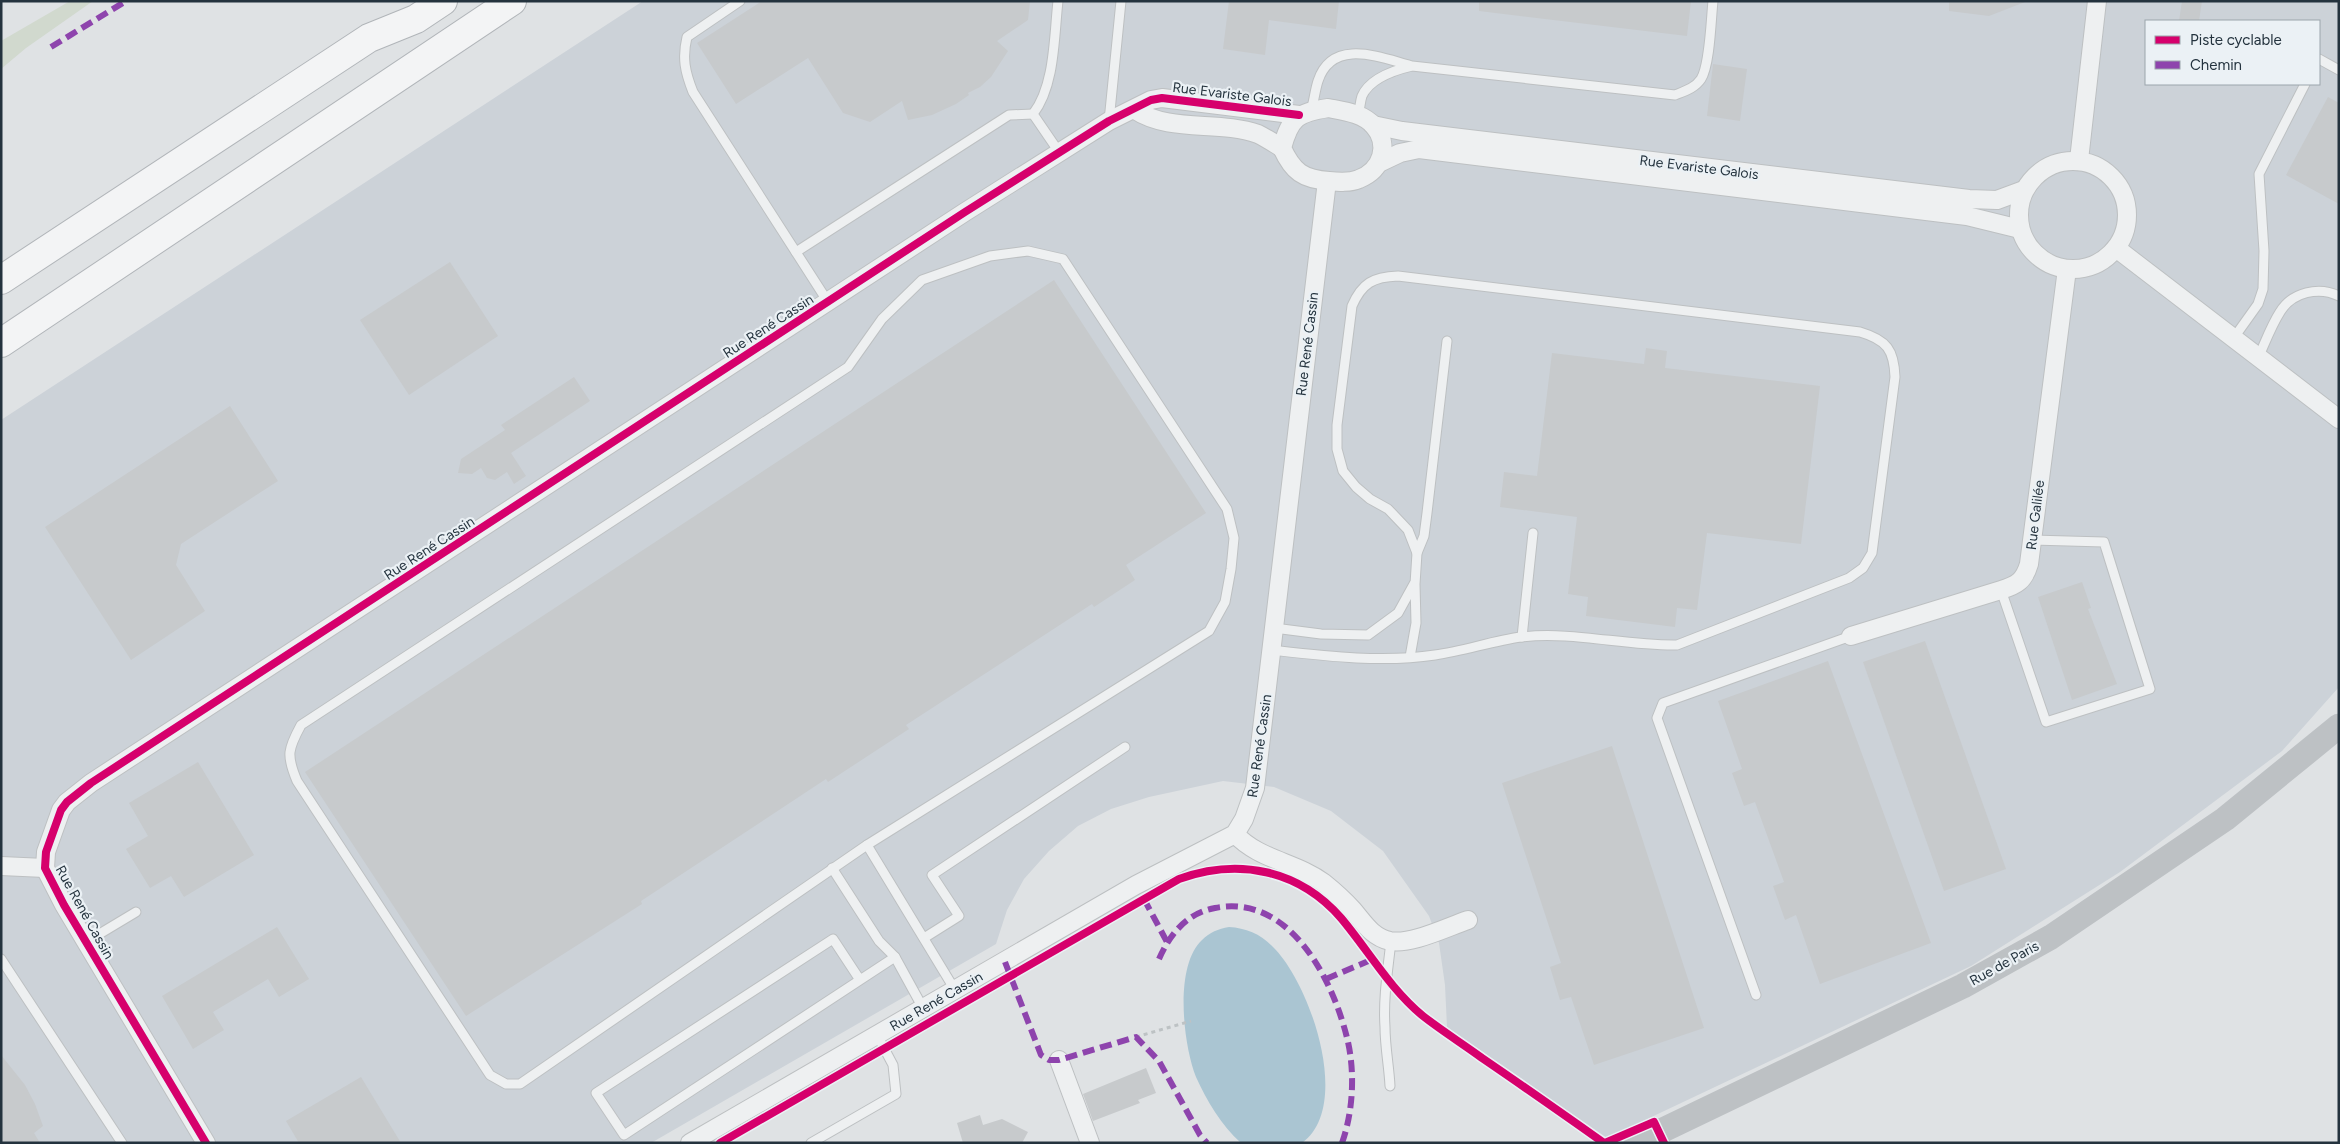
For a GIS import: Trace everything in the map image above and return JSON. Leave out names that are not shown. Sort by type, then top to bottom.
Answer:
[{"type":"highway","points":[[369,38],[405,1]]},
{"type":"highway","points":[[1,280],[369,38],[416,19],[443,1]]},
{"type":"highway","points":[[1,343],[512,1]]},
{"type":"street","points":[[2079,160],[2098,1]]},
{"type":"street","name":"Rue Evariste Galois","points":[[2020,229],[1967,216],[1426,150],[1400,153],[1381,162],[1372,172],[1358,180],[1343,182],[1316,180],[1302,175],[1293,168],[1282,148],[1259,135],[1250,132],[1148,118],[1135,110],[1151,100],[1162,98],[1305,113],[1328,108],[1358,116],[1373,125],[1402,131],[1969,199],[1997,200],[2024,190]]},
{"type":"street","name":"Rue René Cassin","points":[[206,1143],[60,898],[45,868],[46,852],[61,810],[67,802],[84,788],[1059,152],[1109,121],[1135,110]]},
{"type":"street","name":"Rue Evariste Galois","points":[[1282,148],[1290,124],[1305,113]]},
{"type":"street","points":[[1373,125],[1380,136],[1383,149],[1381,162]]},
{"type":"street","points":[[2079,160],[2094,164],[2108,173],[2119,186],[2126,201],[2127,217],[2124,233],[2116,248],[2106,258],[2094,265],[2067,269],[2051,265],[2037,256],[2026,244],[2020,229],[2019,202],[2024,190],[2033,177],[2046,167],[2062,161],[2079,160]]},
{"type":"street","name":"Rue René Cassin","points":[[690,1143],[1136,886],[1234,834],[1244,819],[1255,788],[1327,181]]},
{"type":"street","points":[[2116,248],[2339,419]]},
{"type":"street","name":"Rue Galilée","points":[[1851,636],[2001,590],[2018,584],[2023,579],[2029,564],[2067,269]]},
{"type":"street","name":"Rue de Paris","points":[[1636,1143],[1955,990],[2050,937],[2225,819],[2339,726]]},
{"type":"street","points":[[1234,834],[1245,845],[1256,852],[1294,867],[1324,883],[1351,908],[1372,933],[1392,941],[1403,941],[1468,920]]},
{"type":"street","points":[[1,866],[45,868]]},
{"type":"street","points":[[1059,1060],[1090,1143]]},
{"type":"lane","points":[[740,1],[687,36],[683,53],[684,70],[693,92],[828,302]]},
{"type":"lane","points":[[796,252],[1008,116],[1033,114],[1041,104],[1047,89],[1058,1]]},
{"type":"lane","points":[[1109,121],[1121,1]]},
{"type":"lane","points":[[1305,113],[1318,79],[1328,64],[1343,54],[1366,54],[1412,66],[1675,95],[1692,88],[1702,78],[1707,56],[1713,1]]},
{"type":"lane","points":[[2320,60],[2339,70]]},
{"type":"lane","points":[[1358,116],[1363,95],[1370,86],[1393,70],[1412,66]]},
{"type":"lane","points":[[2234,339],[2258,304],[2263,289],[2264,251],[2259,174],[2304,85]]},
{"type":"lane","points":[[1033,114],[1059,152]]},
{"type":"lane","points":[[1028,252],[1063,258],[1227,509],[1234,538],[1226,602],[1209,631],[867,845],[520,1084],[506,1084],[490,1075],[480,1063],[297,781],[289,761],[292,742],[301,725],[848,367],[882,319],[922,280],[990,256],[1028,252]]},
{"type":"lane","points":[[1272,650],[1336,657],[1410,657],[1434,655],[1522,637],[1569,636],[1653,645],[1677,644],[1849,578],[1863,568],[1872,553],[1875,540],[1895,377],[1894,362],[1888,346],[1876,336],[1860,332],[1398,276],[1382,277],[1367,283],[1357,294],[1352,306],[1337,425],[1337,449],[1343,471],[1356,487],[1370,499],[1388,509],[1408,530],[1418,553]]},
{"type":"lane","points":[[2258,358],[2280,310],[2295,297],[2310,291],[2330,292],[2339,296]]},
{"type":"lane","points":[[1410,657],[1416,623],[1414,584],[1418,553],[1424,536],[1447,341]]},
{"type":"lane","points":[[1522,637],[1533,532]]},
{"type":"lane","points":[[2001,590],[2046,722],[2150,689],[2104,542],[2032,540]]},
{"type":"lane","points":[[1274,628],[1320,634],[1368,635],[1398,613],[1414,584]]},
{"type":"lane","points":[[1756,995],[1657,718],[1663,703],[1851,636]]},
{"type":"lane","points":[[924,938],[959,916],[932,875],[1125,747]]},
{"type":"lane","points":[[867,845],[955,990]]},
{"type":"lane","points":[[832,868],[879,941],[895,957],[923,1008]]},
{"type":"lane","points":[[86,942],[136,912]]},
{"type":"lane","points":[[860,980],[833,939],[596,1093],[624,1135],[860,980],[895,957]]},
{"type":"lane","points":[[1390,1086],[1389,1056],[1384,1028],[1392,941]]},
{"type":"lane","points":[[1,959],[122,1143]]},
{"type":"lane","points":[[811,1143],[896,1094],[893,1065],[877,1035]]},
{"type":"path","points":[[1136,1037],[1191,1021]]},
{"type":"shaded area","points":[[70,1],[93,1],[26,48],[1,69],[1,41]]},
{"type":"shaded area","points":[[643,1],[2339,1],[2339,687],[2282,751],[2120,872],[1971,966],[1607,1138],[1447,1027],[1445,985],[1439,943],[1429,916],[1383,851],[1331,811],[1274,787],[1223,781],[1149,797],[1111,809],[1078,826],[1049,851],[1024,879],[1007,910],[996,944],[651,1143],[1,1143],[1,420]]},
{"type":"water","points":[[1229,927],[1253,932],[1273,947],[1287,964],[1312,1015],[1325,1074],[1324,1102],[1317,1125],[1302,1143],[1241,1143],[1215,1112],[1196,1077],[1191,1063],[1184,1006],[1184,986],[1187,968],[1193,952],[1202,940],[1214,931]]},
{"type":"building","points":[[762,1],[1030,1],[1028,20],[997,41],[1008,51],[991,77],[980,87],[968,93],[969,95],[956,104],[932,115],[908,120],[902,101],[870,122],[843,113],[808,58],[736,104],[697,43]]},
{"type":"building","points":[[1229,1],[1339,1],[1336,29],[1269,20],[1265,55],[1223,49]]},
{"type":"building","points":[[1479,1],[1691,1],[1687,36],[1479,11]]},
{"type":"building","points":[[1949,1],[2025,2],[1989,16],[1949,11]]},
{"type":"building","points":[[2182,1],[2202,1],[2199,20],[2179,20]]},
{"type":"building","points":[[1713,64],[1747,69],[1740,121],[1707,116]]},
{"type":"building","points":[[2328,97],[2339,103],[2339,204],[2286,175]]},
{"type":"building","points":[[450,262],[498,336],[409,395],[360,320]]},
{"type":"building","points":[[1054,280],[1206,513],[1126,565],[1135,580],[1094,607],[1092,604],[906,725],[909,729],[828,782],[826,779],[641,901],[642,904],[466,1016],[305,772]]},
{"type":"building","points":[[1646,348],[1667,351],[1665,368],[1820,386],[1801,544],[1707,533],[1697,610],[1677,608],[1675,627],[1586,616],[1588,597],[1568,594],[1577,517],[1500,507],[1504,472],[1537,476],[1552,353],[1644,364]]},
{"type":"building","points":[[574,377],[590,401],[511,453],[526,476],[514,484],[507,472],[495,480],[487,478],[481,468],[472,474],[458,473],[461,459],[505,430],[501,425]]},
{"type":"building","points":[[230,406],[278,481],[181,544],[176,565],[205,611],[131,660],[45,527]]},
{"type":"building","points":[[2082,582],[2091,608],[2088,609],[2117,684],[2072,700],[2038,597]]},
{"type":"building","points":[[1925,641],[2006,869],[1944,891],[1863,662]]},
{"type":"building","points":[[1828,661],[1931,943],[1820,984],[1796,915],[1785,920],[1773,886],[1784,882],[1755,802],[1744,806],[1732,773],[1742,769],[1718,701]]},
{"type":"building","points":[[1612,746],[1704,1028],[1594,1065],[1571,997],[1560,1000],[1550,967],[1561,963],[1502,783]]},
{"type":"building","points":[[198,762],[254,855],[184,897],[171,876],[150,888],[126,849],[148,836],[129,803]]},
{"type":"building","points":[[277,927],[309,979],[279,997],[268,979],[213,1012],[224,1030],[193,1049],[162,996]]},
{"type":"building","points":[[1,1055],[25,1085],[35,1104],[43,1126],[34,1133],[40,1143],[1,1143]]},
{"type":"building","points":[[1146,1068],[1156,1093],[1138,1100],[1140,1103],[1093,1121],[1083,1094]]},
{"type":"building","points":[[361,1077],[401,1143],[299,1143],[286,1121]]},
{"type":"building","points":[[980,1115],[983,1125],[1002,1119],[1028,1132],[1022,1143],[963,1143],[957,1123]]},
{"type":"marked path","points":[[51,47],[126,1]]},
{"type":"marked path","points":[[1144,899],[1167,942]]},
{"type":"marked path","points":[[1159,959],[1168,941],[1181,926],[1196,915],[1215,908],[1242,907],[1265,914],[1286,928],[1304,946],[1320,969],[1332,993],[1348,1042],[1352,1067],[1352,1093],[1349,1119],[1342,1143]]},
{"type":"marked path","points":[[1326,979],[1371,960]]},
{"type":"marked path","points":[[1005,962],[1041,1055],[1049,1060],[1059,1060],[1136,1037],[1159,1061],[1200,1135],[1207,1143]]},
{"type":"cycle path","points":[[206,1143],[64,905],[45,868],[46,852],[61,810],[67,802],[91,783],[965,212],[1109,121],[1151,100],[1162,98],[1299,115]]},
{"type":"cycle path","points":[[720,1143],[1179,879],[1223,869],[1245,869],[1266,872],[1306,888],[1324,901],[1341,918],[1400,994],[1423,1016],[1604,1143]]},
{"type":"cycle path","points":[[1605,1143],[1654,1122],[1664,1143]]}]
